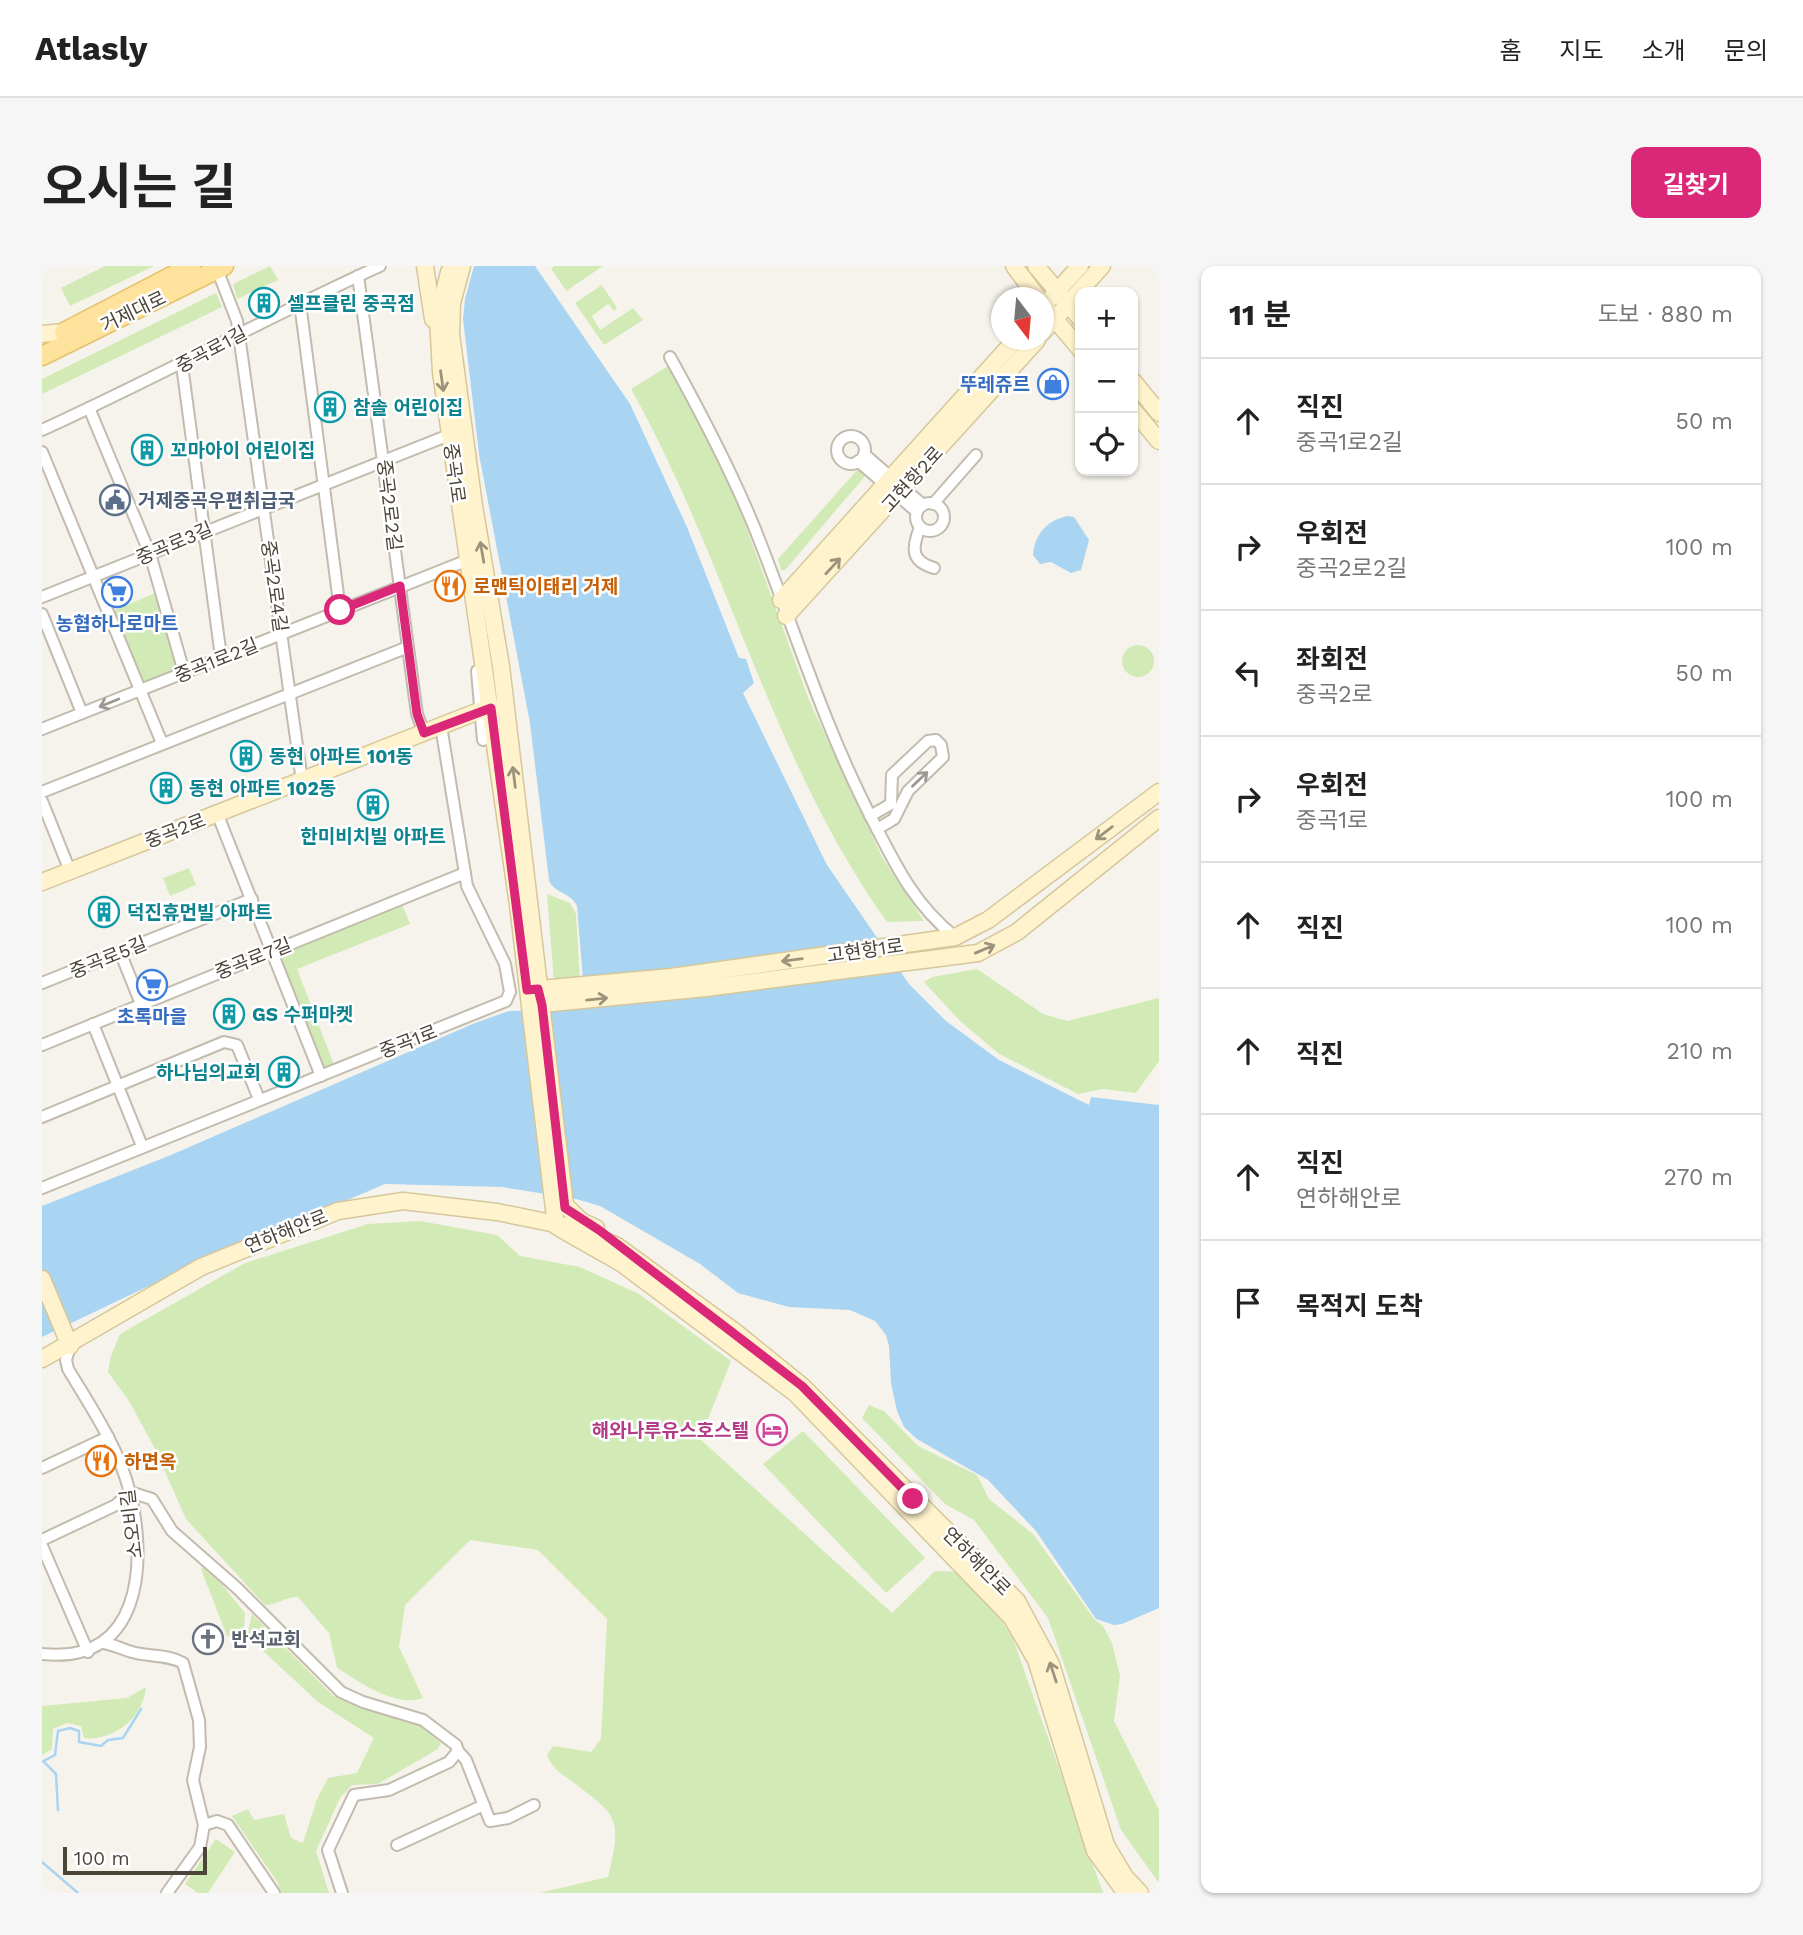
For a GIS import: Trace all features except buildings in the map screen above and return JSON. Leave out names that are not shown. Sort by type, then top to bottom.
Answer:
[{"type":"main road","name":"거제대로","points":[[42,343],[191,266]]},
{"type":"main road","name":"거제대로","points":[[42,356],[220,267]]},
{"type":"street","name":"중곡로1길","points":[[42,430],[182,365],[300,303],[380,266]]},
{"type":"street","points":[[425,266],[438,336]]},
{"type":"street","name":"중곡1로","points":[[451,266],[442,295],[438,336],[456,432],[492,709]]},
{"type":"street","name":"중곡1로","points":[[462,266],[455,287],[451,318],[456,432],[468,560],[516,846],[534,997]]},
{"type":"street","points":[[1006,266],[1021,287]]},
{"type":"street","points":[[1014,266],[1030,287]]},
{"type":"street","points":[[1036,266],[1075,312]]},
{"type":"street","points":[[1075,343],[1055,319],[1063,297],[1080,266]]},
{"type":"street","points":[[1054,301],[1102,266]]},
{"type":"street","name":"중곡2로4길","points":[[220,267],[237,321],[302,782]]},
{"type":"street","name":"중곡2로2길","points":[[358,276],[417,714],[424,733]]},
{"type":"street","points":[[300,303],[340,610]]},
{"type":"street","points":[[42,334],[64,332]]},
{"type":"street","name":"고현항2로","points":[[786,617],[1007,350]]},
{"type":"street","name":"고현항2로","points":[[781,600],[1027,350]]},
{"type":"street","points":[[670,357],[721,453],[781,600],[814,692],[870,816],[897,867],[929,916],[955,937]]},
{"type":"street","points":[[182,365],[221,657]]},
{"type":"street","points":[[1138,387],[1159,413]]},
{"type":"street","points":[[89,408],[150,554],[184,672]]},
{"type":"street","points":[[1136,413],[1159,441]]},
{"type":"street","name":"중곡로3길","points":[[42,597],[384,458],[456,432]]},
{"type":"street","points":[[42,452],[162,743]]},
{"type":"street","points":[[934,568],[921,564],[914,557],[924,507],[976,455]]},
{"type":"street","points":[[861,458],[924,507],[941,509],[942,523],[932,531],[920,527]]},
{"type":"street","name":"중곡1로2길","points":[[42,729],[468,560]]},
{"type":"street","points":[[42,614],[82,713]]},
{"type":"street","points":[[42,792],[408,647]]},
{"type":"street","points":[[483,740],[492,709]]},
{"type":"street","name":"중곡2로","points":[[42,882],[441,726],[492,709]]},
{"type":"street","name":"중곡1로","points":[[42,1188],[259,1099],[496,1008],[506,1001],[510,992],[505,964],[467,886],[441,726]]},
{"type":"street","points":[[870,816],[891,804],[892,775],[928,740],[936,740],[941,745],[943,757],[908,791],[894,818],[877,830]]},
{"type":"street","name":"고현항1로","points":[[534,997],[955,937],[988,920],[1159,792]]},
{"type":"street","points":[[42,801],[70,871]]},
{"type":"street","points":[[217,814],[321,1076]]},
{"type":"street","name":"고현항1로","points":[[534,997],[919,962],[978,953],[1017,932],[1159,818]]},
{"type":"street","name":"중곡로7길","points":[[42,1045],[465,873]]},
{"type":"street","name":"중곡로5길","points":[[42,983],[252,899]]},
{"type":"street","points":[[120,952],[141,1004]]},
{"type":"street","points":[[534,997],[565,1208],[599,1230],[617,1246]]},
{"type":"street","points":[[534,997],[556,1226]]},
{"type":"street","points":[[93,1024],[142,1146]]},
{"type":"street","points":[[42,1117],[224,1042],[237,1045],[259,1099]]},
{"type":"street","name":"연하해안로","points":[[42,1359],[68,1340],[201,1267],[338,1211],[403,1201],[497,1212],[576,1228],[617,1246],[734,1331],[802,1386],[1017,1601],[1051,1664],[1106,1845],[1125,1877],[1140,1893]]},
{"type":"street","name":"연하해안로","points":[[556,1226],[577,1241],[621,1263],[795,1393],[1012,1618],[1036,1661],[1096,1851],[1126,1893]]},
{"type":"street","points":[[42,1279],[68,1340]]},
{"type":"street","name":"소오비길","points":[[42,1654],[68,1655],[88,1651],[114,1635],[123,1619],[133,1589],[139,1553],[130,1492],[108,1437],[68,1369],[68,1340]]},
{"type":"street","points":[[42,1468],[108,1437]]},
{"type":"street","points":[[42,1540],[116,1505],[130,1492],[152,1499],[172,1531],[237,1588],[341,1692],[423,1720],[456,1745],[466,1760],[490,1821],[508,1818],[534,1805]]},
{"type":"street","points":[[42,1546],[88,1651]]},
{"type":"street","points":[[104,1643],[117,1645],[129,1652],[174,1657],[183,1662],[199,1720],[200,1747],[193,1780],[204,1825],[200,1847],[167,1893]]},
{"type":"street","points":[[342,1893],[328,1850],[354,1795],[388,1790],[449,1762],[458,1751]]},
{"type":"street","points":[[397,1845],[484,1805]]},
{"type":"street","points":[[204,1825],[217,1821],[228,1825],[274,1893]]},
{"type":"green space","points":[[105,266],[154,266],[70,306],[61,288]]},
{"type":"green space","points":[[270,266],[278,280],[237,299],[233,284]]},
{"type":"green space","points":[[603,266],[566,291],[551,268]]},
{"type":"green space","points":[[602,285],[617,308],[614,311],[608,304],[592,316],[600,330],[633,308],[643,320],[604,345],[575,303]]},
{"type":"green space","points":[[216,293],[222,307],[42,394],[42,379]]},
{"type":"green space","points":[[668,366],[712,446],[740,510],[809,700],[882,857],[924,921],[887,922],[847,860],[812,795],[781,728],[696,522],[631,389]]},
{"type":"green space","points":[[859,468],[866,475],[785,570],[781,570],[778,559]]},
{"type":"green space","points":[[160,591],[184,672],[139,690],[108,613]]},
{"type":"green space","points":[[1138,645],[1149,650],[1154,661],[1149,672],[1138,677],[1127,672],[1122,661],[1127,650]]},
{"type":"green space","points":[[189,868],[196,885],[170,896],[163,878]]},
{"type":"green space","points":[[547,894],[570,903],[576,914],[581,999],[556,1008]]},
{"type":"green space","points":[[400,899],[410,924],[297,969],[336,1070],[321,1076],[272,950]]},
{"type":"green space","points":[[977,969],[1043,1014],[1067,1021],[1159,998],[1159,1061],[1136,1093],[1103,1089],[1078,1094],[999,1054],[960,1021],[924,982],[932,977]]},
{"type":"green space","points":[[420,1221],[497,1235],[520,1256],[580,1267],[639,1294],[731,1361],[700,1439],[892,1613],[935,1571],[959,1572],[997,1612],[1013,1639],[1103,1893],[539,1893],[608,1877],[613,1857],[615,1829],[612,1819],[597,1801],[556,1769],[547,1755],[553,1746],[591,1752],[601,1739],[607,1619],[538,1550],[470,1540],[405,1605],[399,1647],[423,1698],[401,1700],[378,1692],[337,1668],[329,1633],[298,1597],[265,1605],[186,1519],[153,1445],[129,1401],[108,1372],[120,1334],[245,1263],[368,1224]]},
{"type":"green space","points":[[869,1405],[884,1411],[918,1446],[977,1475],[989,1499],[1033,1534],[1095,1620],[1103,1626],[1112,1643],[1120,1676],[1114,1721],[1159,1810],[1159,1883],[1121,1830],[1048,1618],[974,1520],[945,1504],[862,1418]]},
{"type":"green space","points":[[803,1431],[925,1558],[886,1593],[763,1464]]},
{"type":"green space","points":[[206,1565],[245,1613],[244,1629],[238,1639],[227,1636],[201,1569]]},
{"type":"green space","points":[[252,1614],[333,1696],[361,1708],[415,1722],[441,1743],[438,1749],[378,1784],[352,1785],[340,1798],[316,1851],[329,1893],[280,1893],[278,1883],[232,1816],[248,1809],[254,1820],[284,1814],[291,1838],[303,1843],[317,1799],[328,1778],[357,1773],[374,1738],[318,1702],[247,1636]]},
{"type":"green space","points":[[146,1687],[140,1708],[116,1732],[84,1738],[81,1726],[67,1723],[53,1729],[52,1749],[42,1755],[42,1706],[127,1698]]},
{"type":"green space","points":[[216,1839],[235,1852],[208,1893],[198,1893],[185,1884]]},
{"type":"water","points":[[474,266],[535,266],[630,404],[687,527],[739,658],[746,659],[754,683],[743,693],[827,865],[909,984],[946,1021],[999,1060],[1089,1105],[1091,1097],[1159,1105],[1159,1608],[1122,1624],[1114,1625],[1096,1619],[1036,1531],[988,1480],[917,1439],[904,1427],[897,1411],[891,1383],[886,1335],[875,1321],[850,1310],[789,1307],[738,1293],[700,1264],[600,1206],[576,1199],[502,1187],[385,1184],[174,1274],[42,1337],[42,1206],[171,1155],[475,1023],[509,1011],[570,1009],[576,1007],[584,992],[577,906],[571,898],[554,888],[549,880],[530,723],[479,454],[463,319],[465,299]]},
{"type":"water","points":[[1068,516],[1074,517],[1089,540],[1081,570],[1071,573],[1051,562],[1040,564],[1033,555],[1036,541],[1043,529]]},
{"type":"waterway","points":[[42,1762],[55,1755],[58,1731],[70,1728],[79,1731],[79,1742],[101,1746],[108,1740],[123,1738],[141,1709]]},
{"type":"waterway","points":[[45,1763],[56,1774],[58,1810]]},
{"type":"waterway","points":[[42,1862],[78,1893]]},
{"type":"place","name":"셀프클린 중곡점","points":[[264,303]]},
{"type":"place","name":"뚜레쥬르","points":[[1053,384]]},
{"type":"place","name":"참솔 어린이집","points":[[330,407]]},
{"type":"place","name":"꼬마아이 어린이집","points":[[147,450]]},
{"type":"place","name":"거제중곡우편취급국","points":[[115,500]]},
{"type":"place","name":"로맨틱이태리 거제","points":[[450,586]]},
{"type":"place","name":"농협하나로마트","points":[[117,592]]},
{"type":"place","name":"동현 아파트 101동","points":[[246,756]]},
{"type":"place","name":"동현 아파트 102동","points":[[166,788]]},
{"type":"place","name":"한미비치빌 아파트","points":[[373,805]]},
{"type":"place","name":"덕진휴먼빌 아파트","points":[[104,912]]},
{"type":"place","name":"초록마을","points":[[152,985]]},
{"type":"place","name":"GS 수퍼마켓","points":[[229,1014]]},
{"type":"place","name":"하나님의교회","points":[[284,1072]]},
{"type":"place","name":"해와나루유스호스텔","points":[[772,1430]]},
{"type":"place","name":"하면옥","points":[[101,1461]]},
{"type":"place","name":"반석교회","points":[[208,1639]]},
{"type":"route","points":[[340,610],[400,586],[417,714],[424,733],[491,708],[527,990],[538,989],[542,1005],[565,1208],[610,1238],[617,1246],[734,1331],[802,1386],[913,1499]]}]
